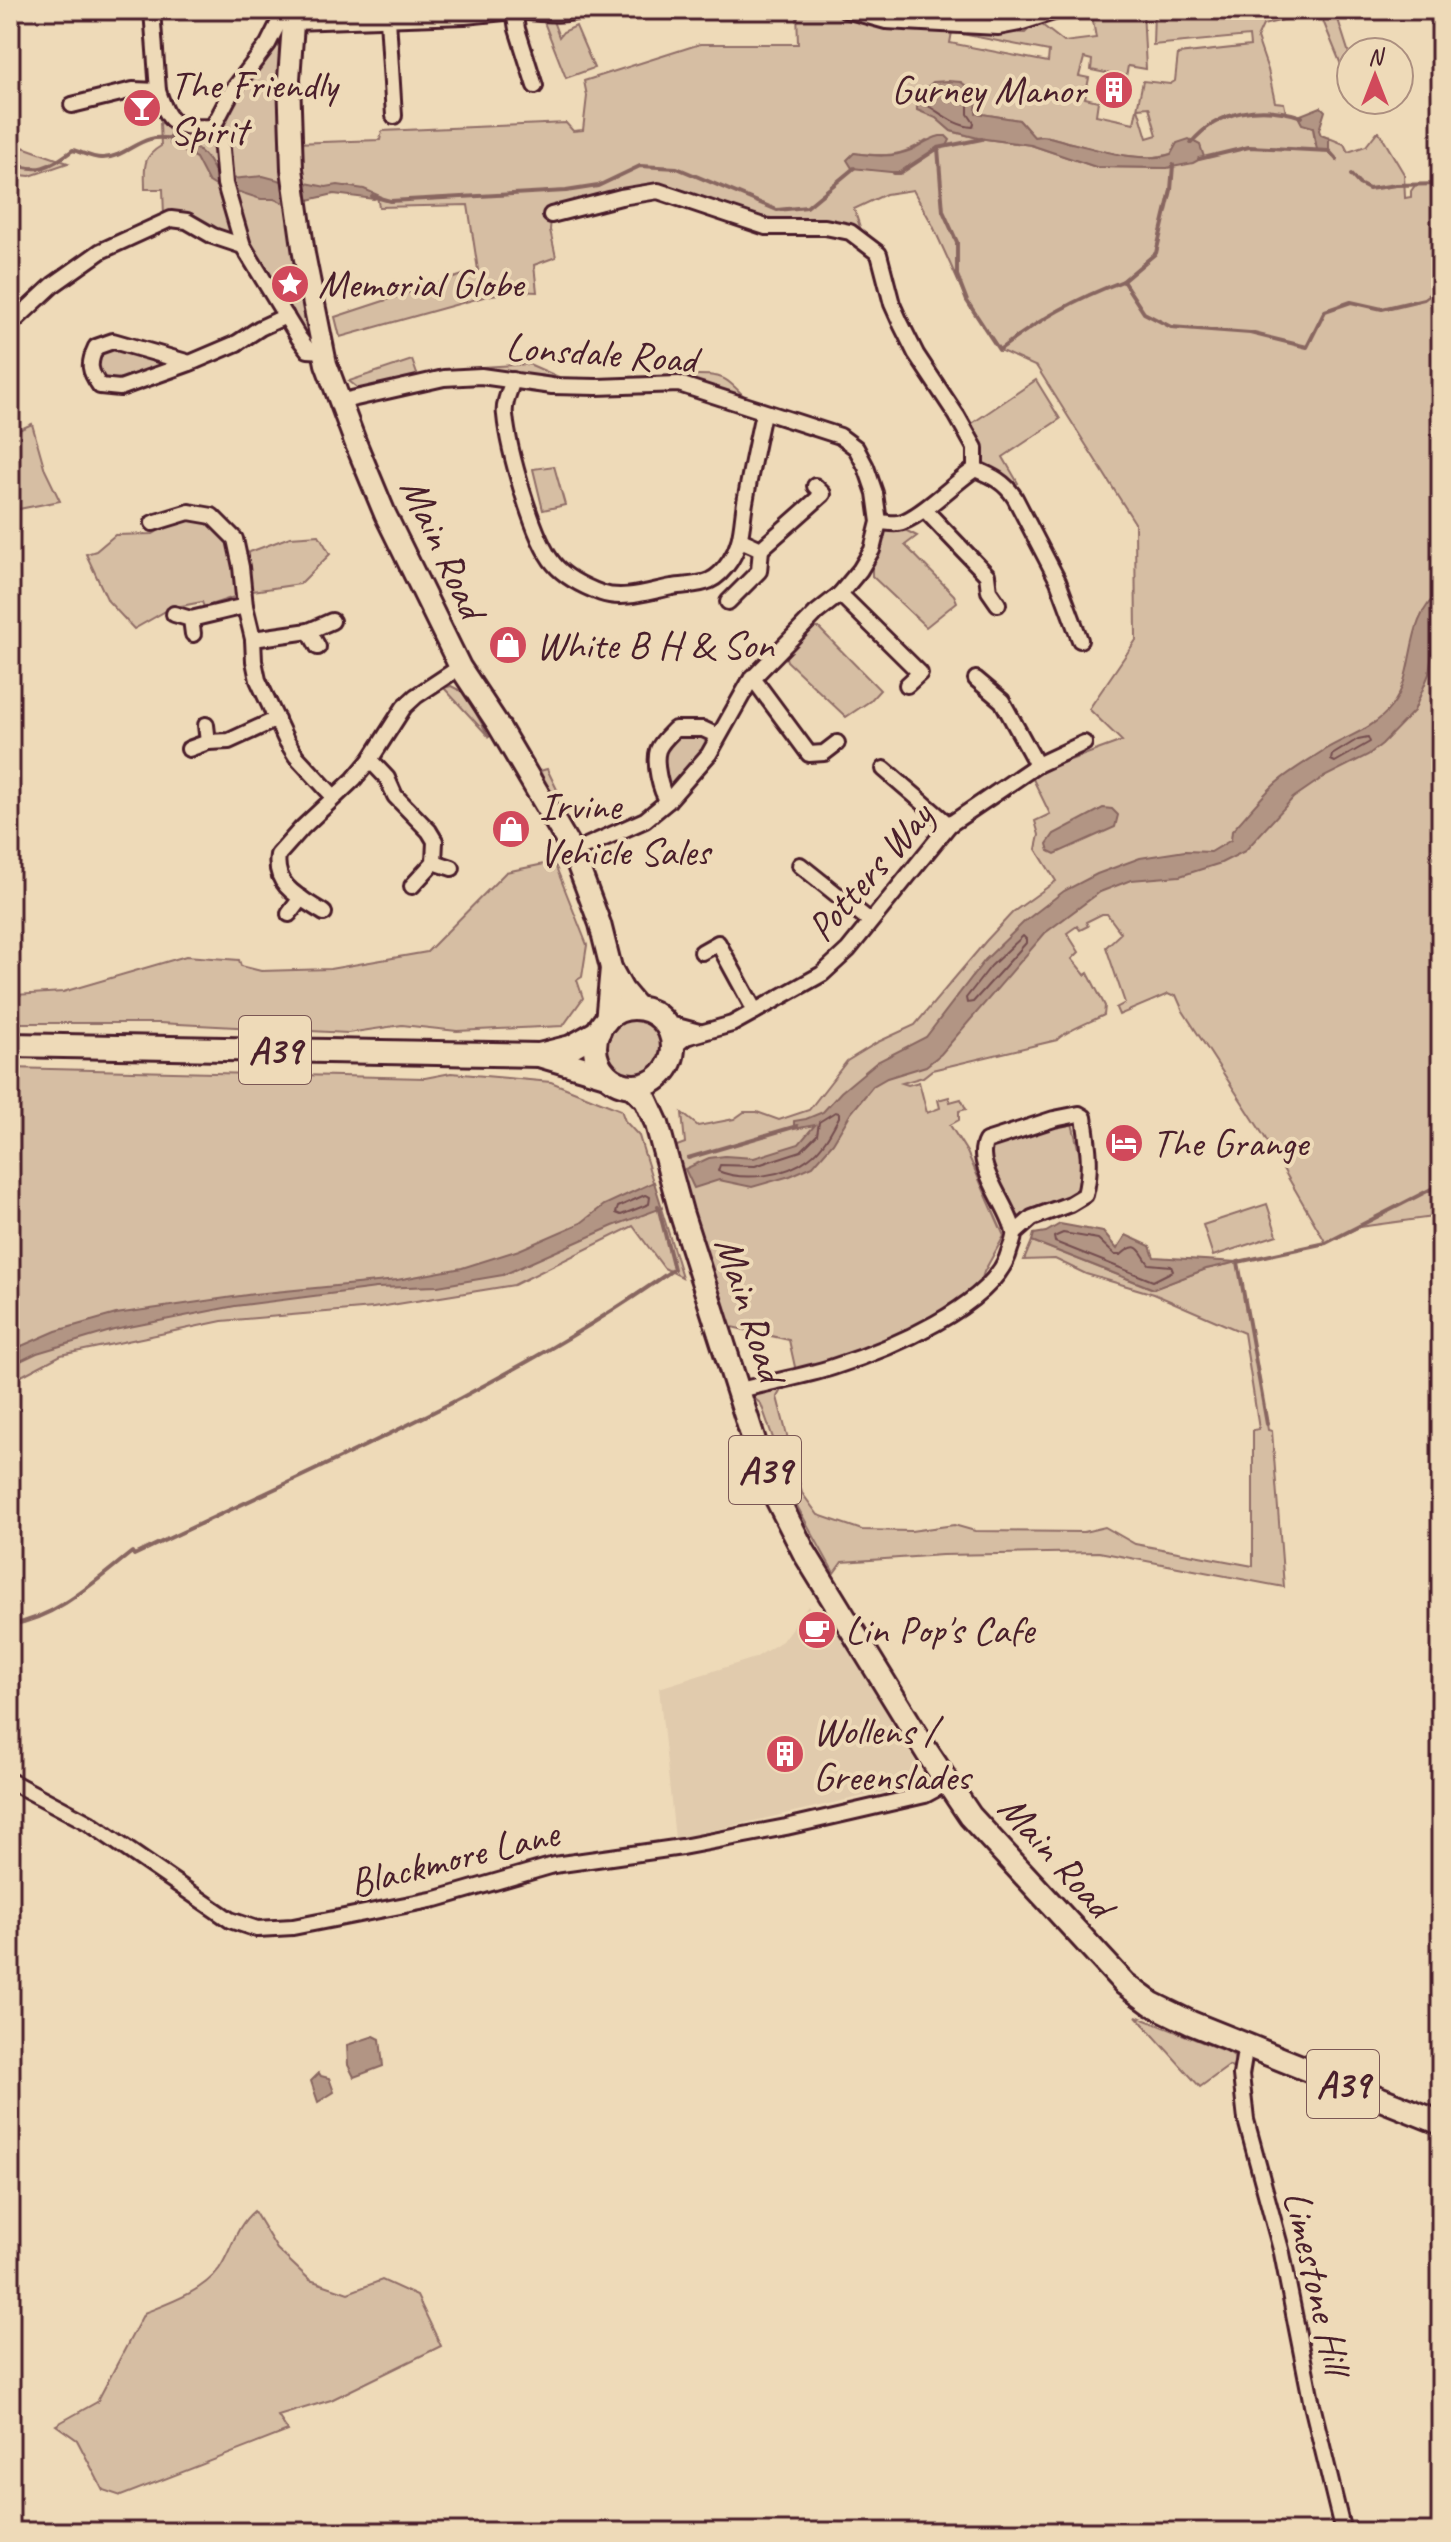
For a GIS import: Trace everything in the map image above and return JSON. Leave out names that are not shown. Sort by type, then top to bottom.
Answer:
[{"type":"main road","points":[[638,1008],[654,1013],[666,1023]]},
{"type":"main road","name":"A39","points":[[10,1045],[539,1055],[571,1047],[618,1011],[638,1008]]},
{"type":"main road","name":"A39","points":[[666,1023],[672,1032],[670,1058]]},
{"type":"main road","points":[[602,1026],[594,1049],[606,1075]]},
{"type":"main road","name":"A39","points":[[539,1055],[632,1086]]},
{"type":"main road","points":[[632,1086],[655,1080],[670,1058]]},
{"type":"main road","name":"Main Road","points":[[657,1124],[670,1058]]},
{"type":"main road","name":"Main Road","points":[[632,1086],[646,1100],[657,1124],[670,1177],[737,1391],[773,1491],[804,1552],[947,1783],[983,1831],[1125,1984],[1171,2014],[1246,2045]]},
{"type":"main road","name":"A39","points":[[1246,2045],[1441,2123]]},
{"type":"street","points":[[152,10],[158,91],[166,115],[175,123],[213,127]]},
{"type":"street","points":[[213,127],[232,91],[268,44],[285,14],[388,19],[514,11],[566,15],[583,10]]},
{"type":"street","points":[[846,10],[886,21],[998,27],[1060,10]]},
{"type":"street","points":[[514,11],[535,86]]},
{"type":"street","name":"Main Road","points":[[294,16],[289,79],[292,169],[317,320],[339,399],[385,514],[460,667],[573,852],[600,924],[611,968],[638,1008]]},
{"type":"street","points":[[388,19],[394,116]]},
{"type":"street","points":[[72,105],[133,90],[158,91]]},
{"type":"street","points":[[213,127],[219,136],[225,184],[243,246],[308,350],[324,351]]},
{"type":"street","points":[[551,215],[658,191],[766,227],[825,227],[850,232],[879,254],[892,304],[901,324],[916,354],[975,448],[975,469]]},
{"type":"street","points":[[10,325],[53,285],[101,251],[171,219],[187,221],[213,236],[243,246]]},
{"type":"street","points":[[190,363],[113,341],[96,347],[90,359],[90,372],[100,386],[120,388],[190,363],[237,343],[286,316]]},
{"type":"street","name":"Lonsdale Road","points":[[339,399],[347,400],[444,378],[481,376],[552,386],[679,384],[840,436],[856,448],[875,493],[879,522]]},
{"type":"street","points":[[513,380],[504,412],[523,493],[539,540],[554,565],[577,582],[604,594],[631,596],[704,584],[715,578],[728,564],[741,540],[747,490],[763,413]]},
{"type":"street","points":[[573,852],[645,820],[668,801],[699,767],[752,677],[816,613],[840,594],[860,570],[872,550],[879,522],[910,520],[957,480],[975,469]]},
{"type":"street","points":[[975,469],[998,479],[1009,488],[1058,581],[1080,640]]},
{"type":"street","points":[[728,602],[759,571],[761,549],[823,494],[815,486]]},
{"type":"street","points":[[925,510],[987,575],[989,591],[998,604]]},
{"type":"street","points":[[153,523],[189,512],[212,516],[235,539],[258,680],[296,756],[334,797]]},
{"type":"street","points":[[741,540],[761,549]]},
{"type":"street","points":[[840,594],[920,673],[907,685]]},
{"type":"street","points":[[174,614],[191,619],[245,606]]},
{"type":"street","points":[[191,619],[193,634]]},
{"type":"street","points":[[253,639],[309,631],[332,621]]},
{"type":"street","points":[[309,631],[318,647]]},
{"type":"street","points":[[324,913],[278,877],[278,855],[370,760],[404,707],[460,667]]},
{"type":"street","points":[[752,677],[809,754],[824,753],[837,743]]},
{"type":"street","points":[[976,679],[1002,701],[1037,765]]},
{"type":"street","points":[[189,749],[208,742],[229,741],[277,719]]},
{"type":"street","points":[[206,725],[208,742]]},
{"type":"street","points":[[668,801],[664,797],[656,753],[660,745],[675,729],[703,729],[718,736]]},
{"type":"street","name":"Potters Way","points":[[670,1058],[686,1037],[732,1024],[822,974],[848,950],[949,825],[1037,765],[1084,743]]},
{"type":"street","points":[[370,760],[387,778],[395,796],[435,841],[434,862],[412,886]]},
{"type":"street","points":[[884,769],[949,825]]},
{"type":"street","points":[[434,862],[452,868]]},
{"type":"street","points":[[800,865],[870,921]]},
{"type":"street","points":[[289,914],[301,898]]},
{"type":"street","points":[[702,952],[718,943],[755,1011]]},
{"type":"street","name":"Main Road","points":[[602,1026],[611,968]]},
{"type":"street","points":[[666,1023],[700,1032]]},
{"type":"street","points":[[737,1391],[831,1368],[891,1345],[946,1318],[996,1279],[1008,1259],[1015,1233],[1032,1218],[1085,1195],[1090,1157],[1084,1117],[1079,1114],[986,1141],[982,1148],[996,1192],[1015,1233]]},
{"type":"street","name":"Blackmore Lane","points":[[10,1781],[89,1823],[230,1920],[257,1929],[293,1927],[436,1899],[554,1865],[682,1847],[786,1827],[925,1795],[947,1783]]},
{"type":"street","name":"Limestone Hill","points":[[1246,2045],[1241,2075],[1246,2120],[1282,2253],[1312,2405],[1343,2532]]},
{"type":"shaded area","points":[[797,10],[827,10],[899,29],[952,32],[954,29],[1025,33],[1037,21],[1064,42],[1096,38],[1091,10],[1143,10],[1146,69],[1128,66],[1126,77],[1091,70],[1092,60],[1084,58],[1079,76],[1089,78],[1085,98],[1098,101],[1096,115],[1134,123],[1143,81],[1170,84],[1175,81],[1178,54],[1250,46],[1249,36],[1153,45],[1154,10],[1231,15],[1251,10],[1332,10],[1336,13],[1343,36],[1335,36],[1335,50],[1319,11],[1263,25],[1257,38],[1275,102],[1284,103],[1286,113],[1298,116],[1302,123],[1313,127],[1315,143],[1329,146],[1329,138],[1344,144],[1348,152],[1366,146],[1379,132],[1404,174],[1405,198],[1411,197],[1416,184],[1441,184],[1441,1216],[1359,1227],[1326,1243],[1176,995],[1168,994],[1119,1015],[1116,1008],[1125,1003],[1106,947],[1121,933],[1107,914],[1102,914],[1086,922],[1088,926],[1080,930],[1077,926],[1067,933],[1079,952],[1072,959],[1085,975],[1088,973],[1105,1006],[1104,1015],[1057,1040],[932,1070],[923,1077],[902,1083],[919,1082],[927,1113],[940,1108],[938,1100],[949,1097],[950,1102],[961,1099],[966,1109],[959,1111],[959,1120],[950,1125],[967,1152],[1004,1236],[984,1272],[977,1294],[949,1321],[797,1376],[789,1340],[727,1326],[674,1147],[685,1143],[682,1113],[698,1126],[734,1119],[744,1112],[757,1112],[779,1120],[809,1110],[847,1061],[915,1025],[1013,912],[1056,881],[1036,849],[1039,835],[1035,821],[1050,814],[1032,777],[1040,771],[1122,741],[1089,709],[1136,640],[1135,523],[1037,367],[999,350],[967,301],[913,190],[886,194],[854,209],[861,230],[842,222],[785,220],[745,214],[656,186],[551,219],[550,230],[556,257],[534,265],[537,292],[513,291],[487,296],[340,337],[335,317],[478,270],[468,205],[379,207],[377,196],[353,190],[298,192],[294,143],[380,140],[382,131],[566,123],[573,131],[583,130],[587,96],[584,81],[700,44],[798,44]],"holes":[[[952,32],[1049,51],[1048,62],[950,43]],[[1149,107],[1157,135],[1147,138],[1138,108]],[[975,113],[1019,120],[1034,137],[1048,137],[1134,157],[1171,154],[1167,168],[1096,167],[1031,145],[951,131],[936,118]],[[926,140],[947,146],[938,148],[900,173],[854,153],[892,154],[909,150]]]},
{"type":"shaded area","points":[[871,10],[1020,10],[1012,20],[985,23]]},
{"type":"shaded area","points":[[281,18],[290,60],[316,351],[240,236],[188,215],[164,215],[163,189],[145,189],[147,159],[161,146],[160,123],[213,126]]},
{"type":"shaded area","points":[[553,21],[559,37],[576,26],[594,68],[566,78],[544,22]]},
{"type":"shaded area","points":[[10,143],[68,163],[30,176],[10,174]]},
{"type":"shaded area","points":[[113,341],[190,363],[100,386],[90,359]]},
{"type":"shaded area","points":[[412,360],[418,377],[359,389],[349,381]]},
{"type":"shaded area","points":[[529,364],[570,382],[472,370],[482,367]]},
{"type":"shaded area","points":[[667,377],[719,377],[732,384],[749,402],[715,387]]},
{"type":"shaded area","points":[[1036,380],[1060,419],[1003,457],[1018,483],[1009,488],[984,466],[981,447],[971,424]]},
{"type":"shaded area","points":[[32,424],[45,470],[60,501],[19,509],[10,514],[10,434]]},
{"type":"shaded area","points":[[554,466],[565,505],[543,510],[533,469]]},
{"type":"shaded area","points":[[188,520],[214,527],[229,544],[236,569],[237,596],[204,607],[202,602],[171,608],[134,629],[108,601],[86,554],[96,551],[115,535],[153,534],[171,523]]},
{"type":"shaded area","points":[[905,530],[917,536],[905,545],[954,595],[957,602],[926,627],[872,576],[872,561],[885,531]]},
{"type":"shaded area","points":[[319,535],[330,554],[300,584],[252,591],[247,553],[290,537]]},
{"type":"shaded area","points":[[803,628],[819,628],[880,690],[870,701],[846,717],[787,661],[783,648]]},
{"type":"shaded area","points":[[451,686],[465,693],[489,737],[444,688]]},
{"type":"shaded area","points":[[675,729],[718,736],[668,801],[660,745]]},
{"type":"shaded area","points":[[547,769],[568,812],[560,814],[540,771]]},
{"type":"shaded area","points":[[554,862],[587,945],[582,977],[577,980],[583,998],[563,1026],[457,1031],[402,1025],[348,1033],[159,1023],[10,1023],[10,930],[15,995],[63,992],[186,956],[239,960],[241,966],[261,971],[330,969],[427,952],[506,872]]},
{"type":"shaded area","points":[[635,1018],[655,1026],[663,1046],[655,1066],[635,1074],[615,1066],[607,1046],[615,1026]]},
{"type":"shaded area","points":[[10,1068],[425,1078],[451,1073],[551,1082],[621,1110],[625,1121],[639,1136],[682,1277],[664,1268],[633,1226],[514,1285],[373,1308],[222,1321],[61,1355],[10,1382]]},
{"type":"shaded area","points":[[1072,1123],[1084,1173],[1082,1190],[1074,1198],[1013,1219],[998,1184],[988,1147]]},
{"type":"shaded area","points":[[1267,1204],[1277,1235],[1213,1256],[1203,1225]]},
{"type":"shaded area","points":[[1032,1241],[1153,1289],[1206,1269],[1238,1262],[1268,1430],[1272,1431],[1284,1587],[1099,1552],[942,1555],[842,1562],[834,1573],[797,1506],[761,1404],[754,1398],[760,1388],[782,1388],[777,1397],[802,1493],[818,1515],[862,1530],[911,1531],[954,1525],[975,1531],[1084,1532],[1105,1527],[1135,1544],[1253,1566],[1253,1430],[1259,1429],[1244,1333],[1154,1294],[1086,1274],[1055,1259],[1024,1260]]},
{"type":"shaded area","points":[[808,1606],[826,1633],[835,1632],[848,1648],[920,1769],[910,1788],[675,1839],[659,1688],[755,1658],[782,1641]]},
{"type":"shaded area","points":[[1136,2016],[1230,2053],[1236,2065],[1232,2068],[1229,2066],[1200,2087]]},
{"type":"shaded area","points":[[254,2211],[277,2249],[310,2280],[348,2293],[382,2280],[417,2296],[441,2346],[331,2400],[278,2416],[288,2431],[121,2496],[103,2490],[77,2440],[56,2425],[97,2402],[144,2313],[184,2296],[212,2277],[242,2224]]},
{"type":"water","points":[[933,82],[961,82],[977,94],[976,113],[1019,120],[1034,137],[1048,137],[1135,157],[1171,154],[1177,143],[1189,139],[1200,145],[1204,157],[1193,163],[1167,168],[1096,167],[1031,145],[951,131],[936,118],[917,110],[917,96]]},
{"type":"water","points":[[1321,107],[1325,111],[1319,130],[1321,135],[1329,138],[1329,151],[1317,150],[1313,127],[1302,124],[1298,116]]},
{"type":"water","points":[[170,132],[202,153],[213,168],[219,188],[208,181],[196,158],[170,144]]},
{"type":"water","points":[[940,136],[950,140],[947,146],[938,148],[900,173],[852,168],[847,160],[854,153],[883,156],[904,153]]},
{"type":"water","points":[[263,176],[282,181],[284,203],[233,190],[231,179]]},
{"type":"water","points":[[306,183],[364,189],[380,196],[374,199],[334,194],[308,200]]},
{"type":"water","points":[[1441,591],[1441,625],[1433,646],[1429,674],[1414,711],[1382,744],[1293,798],[1245,851],[1221,863],[1180,876],[1131,880],[1100,892],[1045,933],[941,1054],[926,1066],[887,1078],[873,1086],[813,1166],[752,1187],[719,1180],[694,1188],[685,1169],[709,1158],[754,1158],[799,1144],[815,1125],[794,1129],[794,1121],[823,1112],[841,1092],[877,1062],[926,1037],[985,960],[1025,921],[1064,891],[1097,874],[1140,858],[1185,851],[1211,852],[1231,840],[1232,831],[1280,780],[1324,750],[1368,727],[1391,707],[1405,679],[1421,617]]},
{"type":"water","points":[[1103,808],[1112,809],[1118,815],[1115,827],[1055,854],[1049,851],[1047,844],[1054,834]]},
{"type":"water","points":[[654,1182],[662,1208],[613,1226],[503,1275],[438,1286],[376,1288],[235,1306],[114,1330],[37,1353],[10,1366],[10,1351],[56,1331],[116,1314],[254,1294],[397,1280],[462,1268],[519,1250],[581,1223],[604,1205]]},
{"type":"water","points":[[1060,1224],[1103,1232],[1117,1249],[1126,1235],[1150,1246],[1154,1257],[1238,1262],[1206,1269],[1154,1289],[1032,1241],[1034,1234],[1046,1232]]},
{"type":"water","points":[[374,2036],[380,2039],[383,2066],[354,2077],[348,2065],[347,2045]]},
{"type":"water","points":[[319,2073],[329,2078],[334,2092],[318,2102],[311,2081]]},
{"type":"waterway","points":[[1191,143],[1215,123],[1242,112],[1272,111],[1302,117]]},
{"type":"waterway","points":[[10,162],[36,168],[50,165],[73,150],[103,158],[112,157],[153,138],[174,140]]},
{"type":"waterway","points":[[938,148],[982,139]]},
{"type":"waterway","points":[[1199,159],[1249,147],[1329,151],[1337,160]]},
{"type":"waterway","points":[[894,173],[900,173],[938,148],[943,211],[957,242],[957,275],[967,301],[999,350],[1058,311],[1123,281],[1144,313],[1171,327],[1250,333],[1307,347],[1325,311],[1351,302],[1382,309],[1424,299],[1441,286]]},
{"type":"waterway","points":[[1123,281],[1156,253],[1171,190],[1173,165]]},
{"type":"waterway","points":[[372,196],[390,201],[566,191],[598,186],[640,166],[677,168],[777,210],[807,207],[854,168]]},
{"type":"waterway","points":[[1351,175],[1369,189],[1441,184]]},
{"type":"waterway","points":[[688,1158],[797,1126]]},
{"type":"waterway","points":[[1267,1424],[1238,1262],[1326,1243],[1441,1184]]},
{"type":"waterway","points":[[10,1625],[60,1606],[132,1552],[134,1555],[410,1424],[546,1351],[611,1312],[674,1269],[658,1206]]},
{"type":"place","name":"Gurney Manor","points":[[1114,90]]},
{"type":"place","name":"The Friendly Spirit","points":[[142,108]]},
{"type":"place","name":"Memorial Globe","points":[[290,284]]},
{"type":"place","name":"White B H & Son","points":[[508,645]]},
{"type":"place","name":"Irvine Vehicle Sales","points":[[511,829]]},
{"type":"place","name":"The Grange","points":[[1124,1143]]},
{"type":"place","name":"Lin Pop's Cafe","points":[[817,1630]]},
{"type":"place","name":"Wollens / Greenslades","points":[[785,1754]]}]
